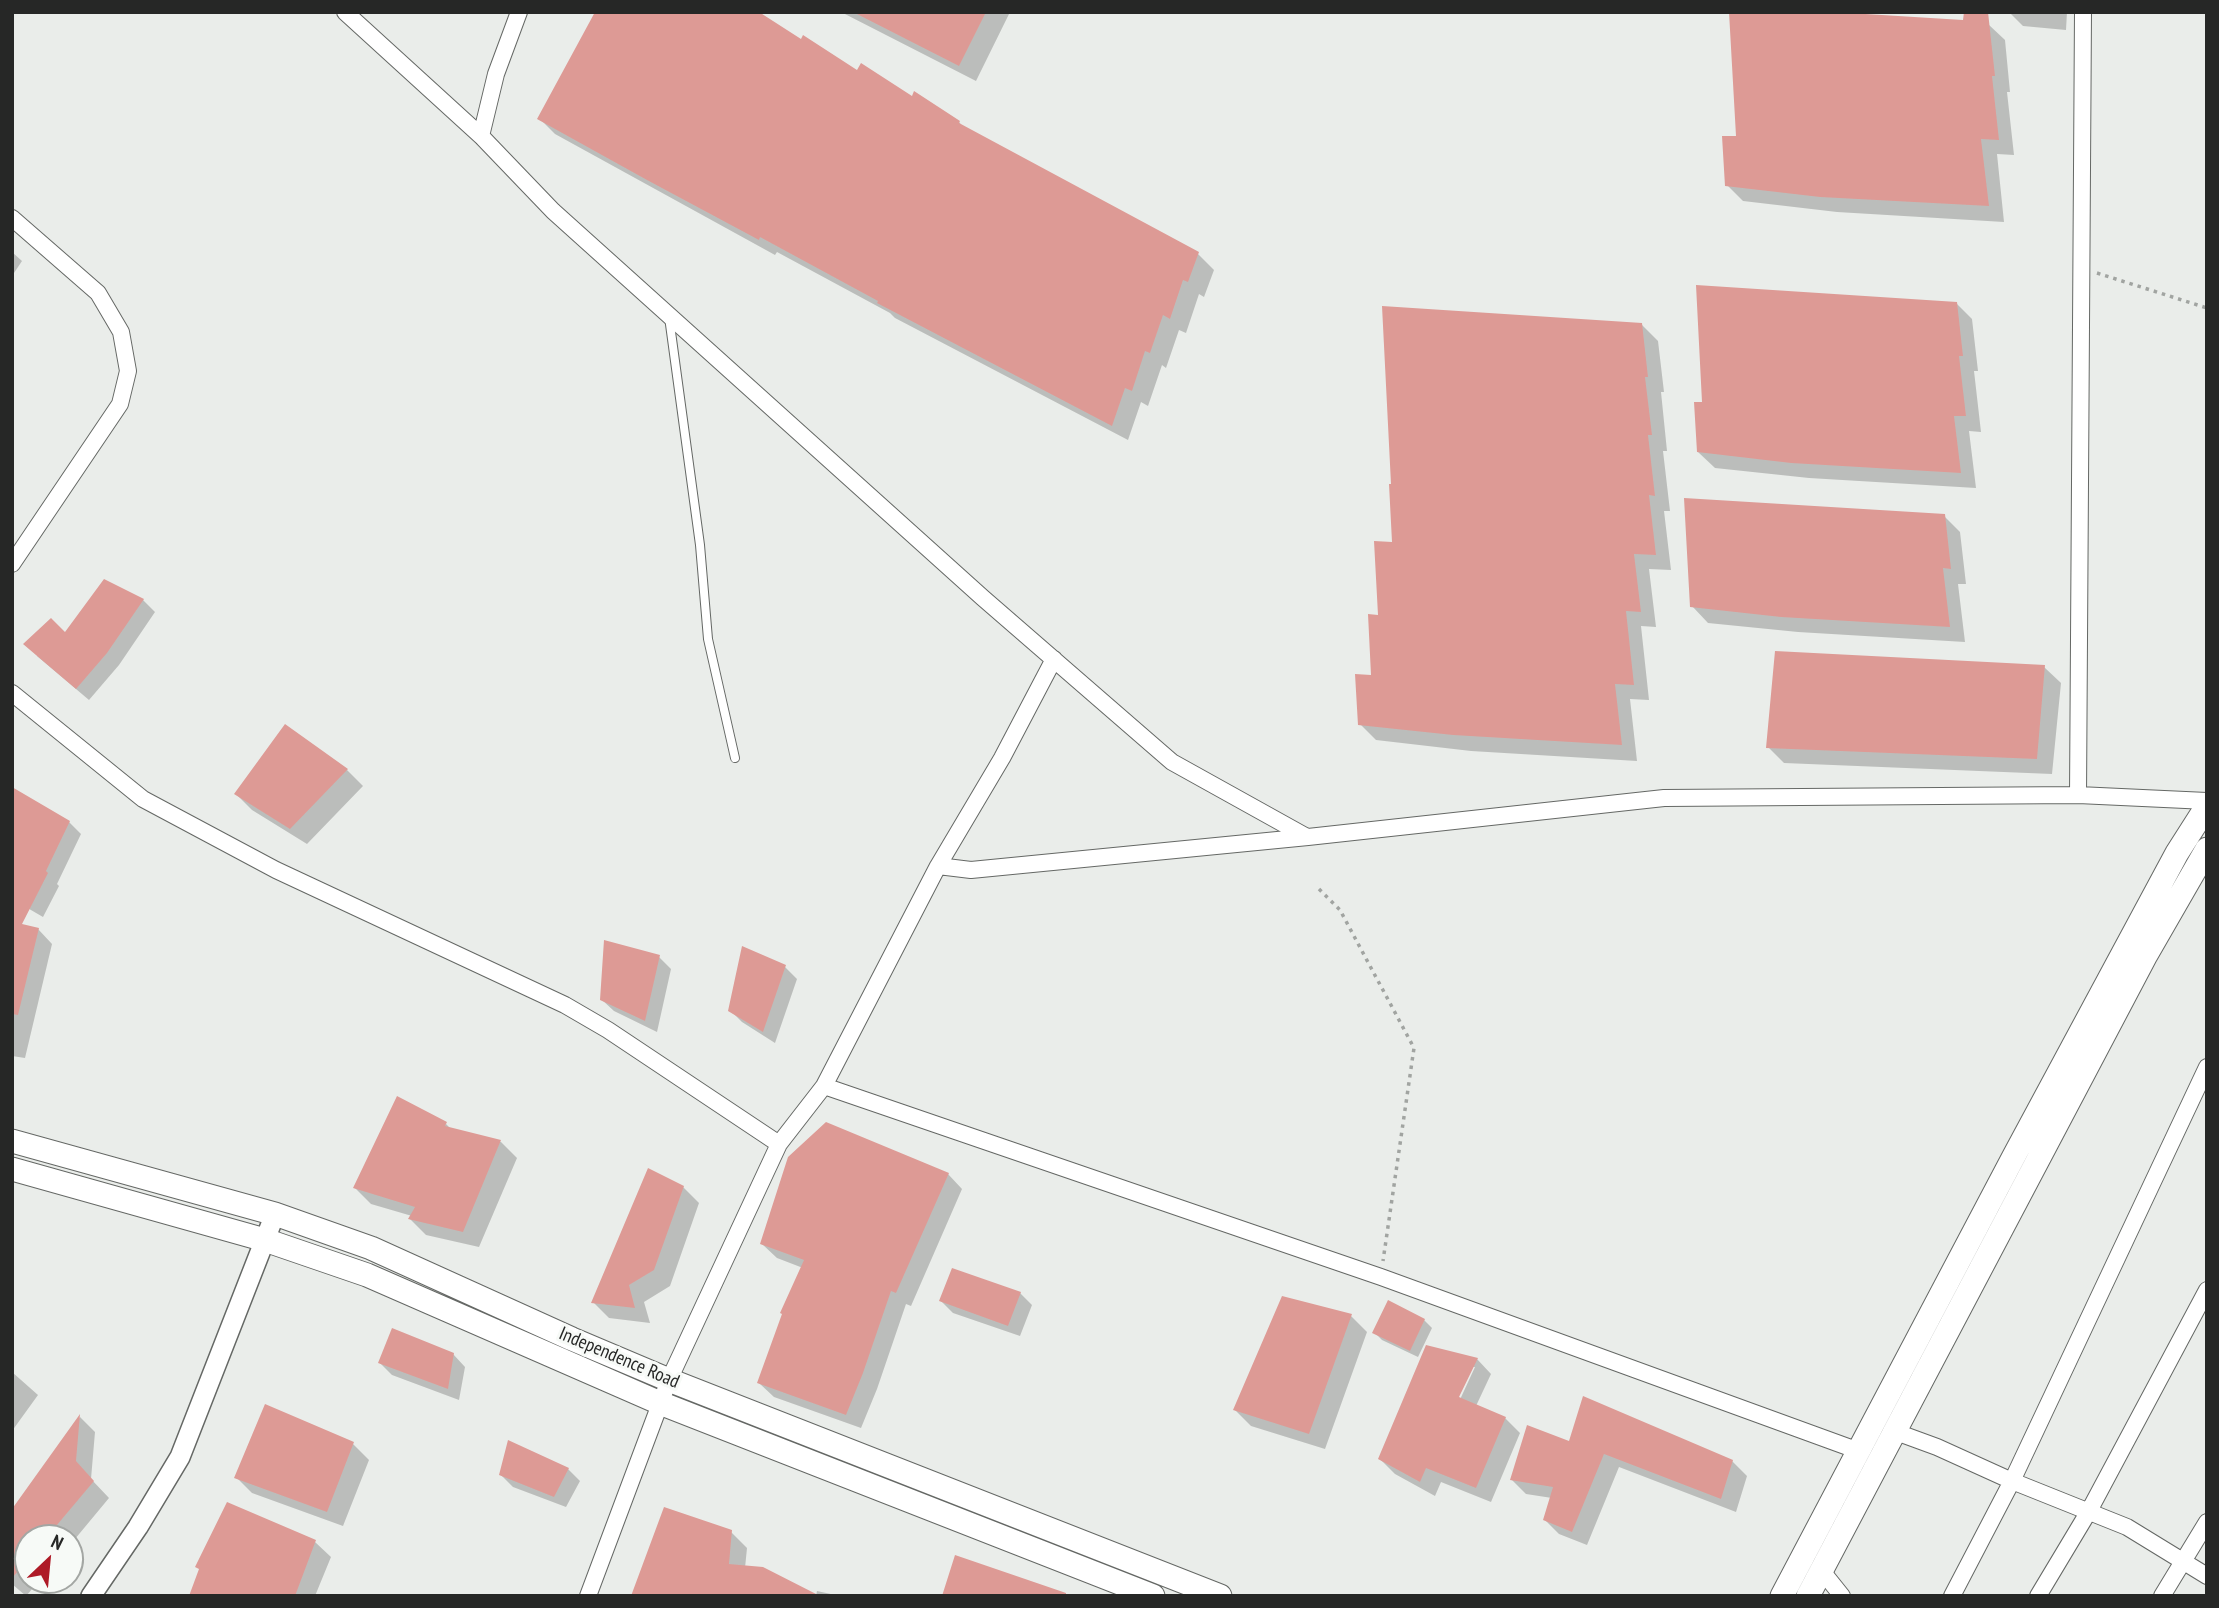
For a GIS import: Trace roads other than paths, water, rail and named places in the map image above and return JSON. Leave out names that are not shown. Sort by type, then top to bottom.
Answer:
[{"type":"main road","points":[[1782,1596],[2014,1156],[2177,853],[2207,804]]},
{"type":"main road","points":[[1808,1596],[2146,955],[2207,849]]},
{"type":"main road","name":"Independence Road","points":[[12,1141],[275,1214],[371,1248],[669,1380],[1220,1596]]},
{"type":"main road","points":[[2014,1156],[2035,1166]]},
{"type":"main road","name":"Independence Road","points":[[12,1170],[265,1240],[367,1275],[660,1403],[1153,1596]]},
{"type":"street","points":[[481,136],[496,74],[519,12]]},
{"type":"street","points":[[2078,795],[2083,12]]},
{"type":"street","points":[[346,13],[481,136],[554,211],[1172,762],[1308,837]]},
{"type":"street","points":[[12,218],[98,293],[121,332],[128,370],[120,404],[12,564]]},
{"type":"street","points":[[588,1596],[669,1380],[779,1144],[824,1086],[939,866],[1002,758],[1054,659]]},
{"type":"street","points":[[12,693],[143,799],[276,870],[565,1004],[779,1144]]},
{"type":"street","points":[[939,866],[971,870],[1664,798],[2078,795],[2207,804]]},
{"type":"street","points":[[1952,1596],[2012,1481],[2207,1067]]},
{"type":"street","points":[[824,1086],[1381,1277],[1859,1451]]},
{"type":"street","points":[[91,1596],[138,1527],[180,1457],[275,1214]]},
{"type":"street","points":[[2038,1596],[2089,1511],[2207,1290]]},
{"type":"street","points":[[1896,1432],[2127,1527],[2207,1576]]},
{"type":"street","points":[[2162,1596],[2207,1522]]},
{"type":"street","points":[[1822,1570],[1842,1596]]},
{"type":"lane","points":[[669,314],[700,545],[708,639],[735,758]]}]
